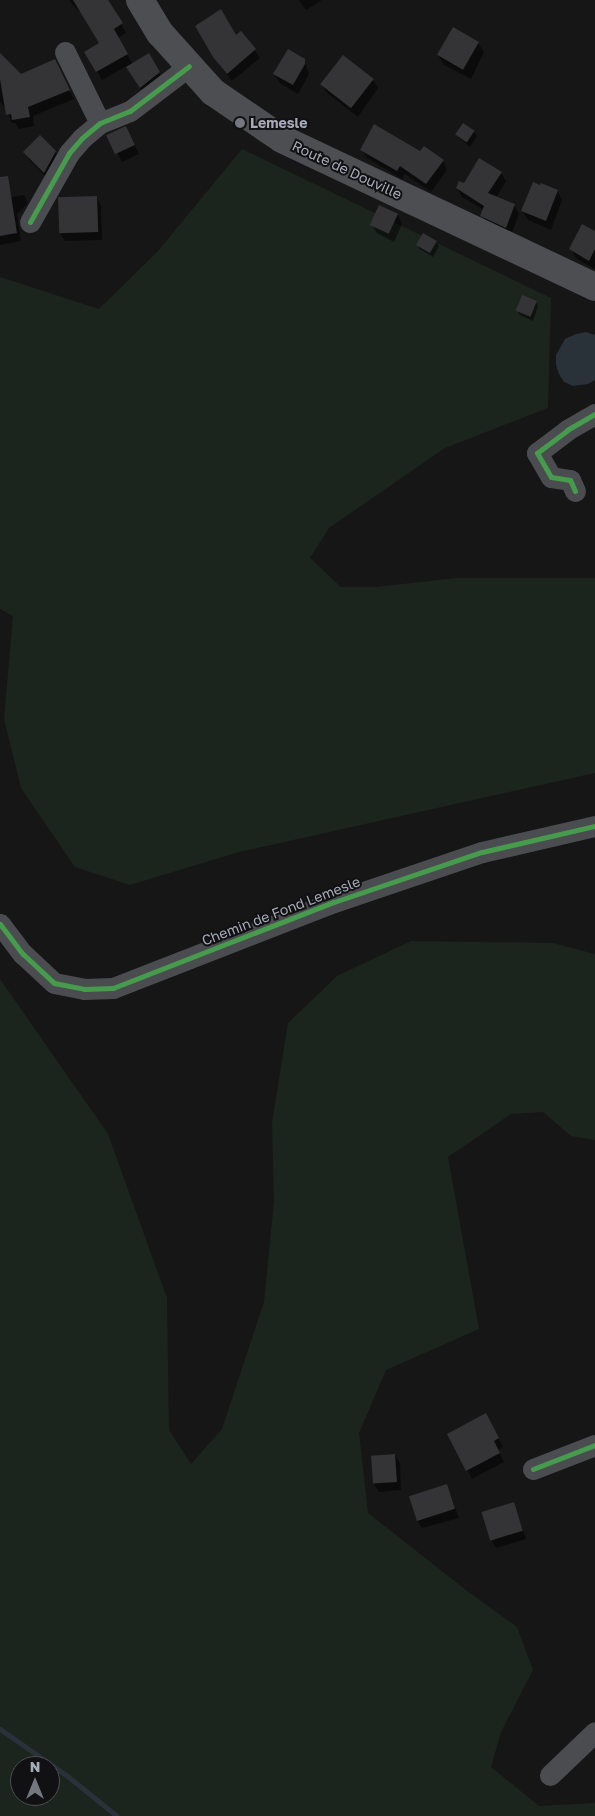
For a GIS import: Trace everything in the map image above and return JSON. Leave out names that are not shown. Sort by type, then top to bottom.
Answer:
[{"type":"main road","name":"Route de Douville","points":[[140,0],[160,33],[213,92],[282,139],[595,287]]},
{"type":"street","points":[[65,52],[100,123]]},
{"type":"street","points":[[30,222],[69,153],[100,123],[130,111],[189,66]]},
{"type":"street","points":[[575,490],[570,480],[551,477],[536,453],[566,430],[595,414]]},
{"type":"street","name":"Chemin de Fond Lemesle","points":[[0,924],[23,954],[54,983],[84,989],[113,988],[334,902],[464,858],[595,826]]},
{"type":"street","points":[[533,1469],[595,1445]]},
{"type":"street","points":[[550,1775],[595,1732]]},
{"type":"shaded area","points":[[242,149],[551,298],[548,408],[445,448],[329,528],[310,558],[341,587],[376,587],[456,578],[595,578],[595,773],[239,852],[130,885],[75,867],[21,788],[4,719],[13,616],[0,609],[0,277],[99,309],[158,251]]},
{"type":"shaded area","points":[[586,332],[595,335],[595,380],[588,384],[573,386],[564,382],[559,374],[556,365],[556,355],[565,339]]},
{"type":"shaded area","points":[[411,941],[553,943],[595,954],[595,1140],[571,1136],[543,1112],[511,1114],[448,1157],[479,1329],[386,1370],[359,1433],[368,1513],[466,1590],[517,1627],[533,1670],[501,1732],[491,1767],[539,1806],[595,1803],[595,1816],[0,1816],[0,979],[108,1134],[167,1298],[169,1430],[191,1464],[222,1429],[264,1302],[274,1201],[272,1123],[288,1023],[337,976]]},
{"type":"building","points":[[73,0],[108,0],[123,23],[114,29],[128,54],[96,72],[84,52],[99,43]]},
{"type":"building","points":[[221,9],[236,35],[241,31],[256,49],[227,74],[213,57],[195,26]]},
{"type":"building","points":[[453,27],[479,42],[463,70],[437,55]]},
{"type":"building","points":[[288,49],[305,59],[305,64],[293,85],[273,74]]},
{"type":"building","points":[[0,53],[21,74],[55,59],[70,90],[28,107],[30,117],[12,120],[11,114],[6,115],[0,79]]},
{"type":"building","points":[[149,53],[160,72],[140,88],[126,67]]},
{"type":"building","points":[[343,55],[374,79],[351,108],[320,84]]},
{"type":"building","points":[[463,123],[475,131],[467,142],[455,135]]},
{"type":"building","points":[[374,124],[420,151],[424,146],[444,160],[426,184],[400,166],[397,171],[360,150]]},
{"type":"building","points":[[126,126],[135,145],[115,154],[106,135]]},
{"type":"building","points":[[40,135],[56,151],[44,173],[23,152]]},
{"type":"building","points":[[479,158],[502,172],[488,193],[515,204],[506,228],[480,216],[484,206],[456,188],[459,181],[464,183]]},
{"type":"building","points":[[8,176],[17,233],[0,236],[0,177]]},
{"type":"building","points":[[533,182],[558,190],[546,221],[521,211]]},
{"type":"building","points":[[97,196],[98,232],[59,233],[58,197]]},
{"type":"building","points":[[379,205],[398,214],[389,234],[370,225]]},
{"type":"building","points":[[582,224],[595,231],[595,249],[589,261],[569,249]]},
{"type":"building","points":[[423,233],[437,241],[430,253],[416,245]]},
{"type":"building","points":[[522,295],[537,301],[530,317],[516,311]]},
{"type":"building","points":[[486,1413],[499,1438],[494,1441],[500,1453],[466,1471],[447,1434]]},
{"type":"building","points":[[395,1454],[397,1482],[373,1484],[371,1456]]},
{"type":"building","points":[[447,1484],[455,1509],[417,1521],[409,1496]]},
{"type":"building","points":[[514,1502],[523,1531],[490,1541],[481,1512]]},
{"type":"waterway","points":[[0,1729],[66,1775],[117,1816]]},
{"type":"cycle path","points":[[30,222],[69,153],[82,138],[100,123],[130,111],[189,66]]},
{"type":"cycle path","points":[[575,491],[570,480],[551,477],[537,453],[567,430],[595,414]]},
{"type":"cycle path","points":[[0,924],[23,954],[54,983],[84,989],[113,988],[334,902],[482,852],[595,826]]},
{"type":"cycle path","points":[[533,1469],[595,1445]]},
{"type":"place","name":"Lemesle","points":[[240,123]]}]
